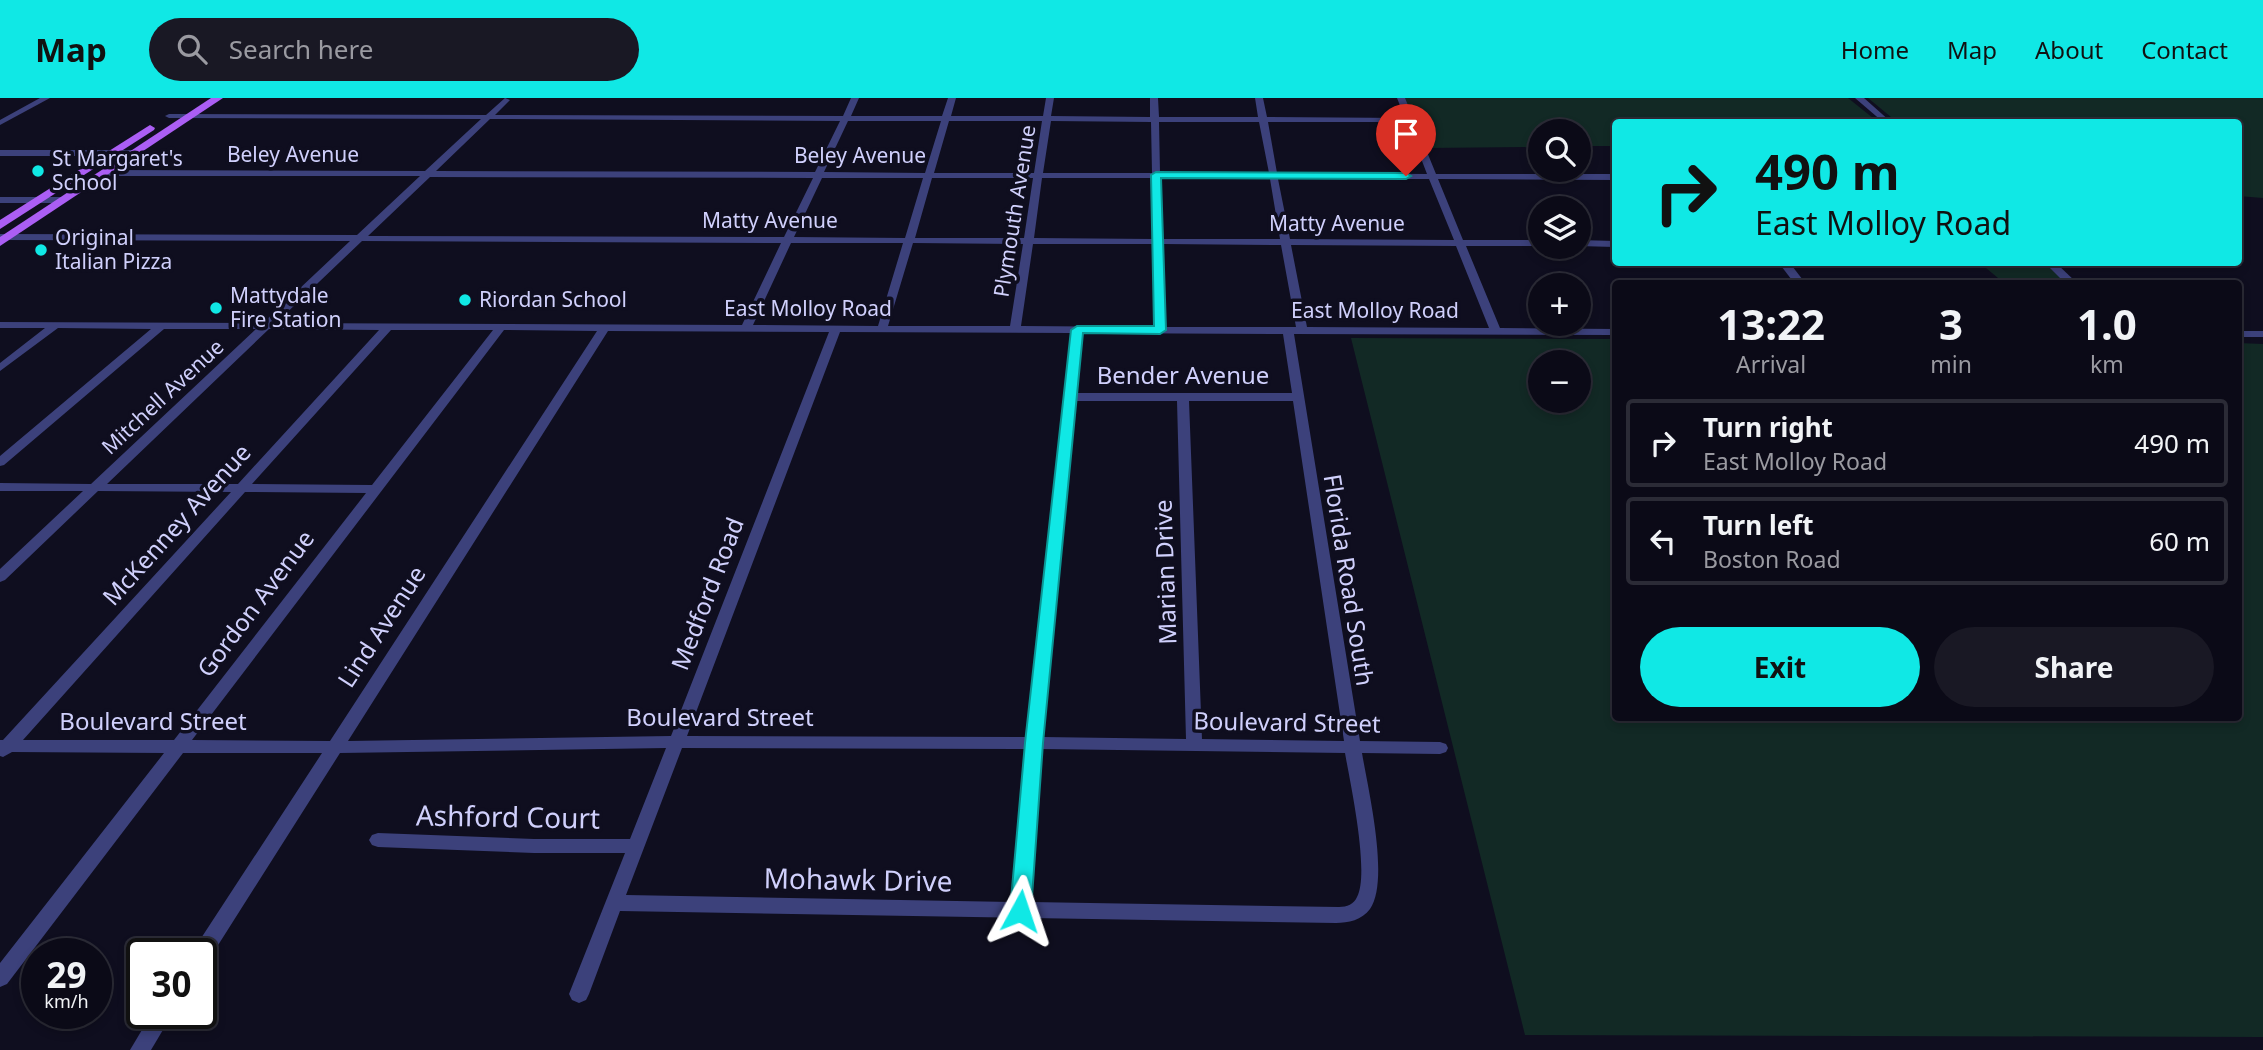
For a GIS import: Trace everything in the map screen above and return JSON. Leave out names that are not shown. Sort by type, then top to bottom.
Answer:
[{"type":"main road","points":[[0,225],[197,98]]},
{"type":"main road","points":[[2,239],[218,98]]},
{"type":"street","points":[[0,123],[46,98]]},
{"type":"street","points":[[746,328],[855,98]]},
{"type":"street","points":[[881,329],[952,98]]},
{"type":"street","name":"Plymouth Avenue","points":[[1015,329],[1050,98]]},
{"type":"street","points":[[1154,98],[1160,330]]},
{"type":"street","name":"Florida Road South","points":[[1259,98],[1287,243],[1295,329],[1297,397],[1370,878]]},
{"type":"street","points":[[1401,98],[1496,332]]},
{"type":"street","points":[[1859,98],[1884,119]]},
{"type":"street","name":"Mitchell Avenue","points":[[0,578],[506,100]]},
{"type":"street","points":[[169,116],[1410,120]]},
{"type":"street","points":[[0,152],[134,153]]},
{"type":"street","name":"Beley Avenue","points":[[104,173],[1612,177]]},
{"type":"street","points":[[0,200],[63,200]]},
{"type":"street","name":"Matty Avenue","points":[[2,239],[1528,243]]},
{"type":"street","points":[[1591,243],[1612,244]]},
{"type":"street","points":[[1786,266],[1798,280]]},
{"type":"street","points":[[2053,266],[2069,280]]},
{"type":"street","name":"East Molloy Road","points":[[0,325],[1612,332]]},
{"type":"street","points":[[0,368],[56,326]]},
{"type":"street","points":[[0,462],[161,326]]},
{"type":"street","name":"McKenney Avenue","points":[[2,749],[387,327]]},
{"type":"street","name":"Gordon Avenue","points":[[0,978],[501,327]]},
{"type":"street","name":"Lind Avenue","points":[[212,938],[606,327]]},
{"type":"street","name":"Medford Road","points":[[579,994],[836,329]]},
{"type":"street","points":[[1020,911],[1034,743],[1077,330]]},
{"type":"street","points":[[2242,334],[2263,334]]},
{"type":"street","name":"Bender Avenue","points":[[1070,397],[1297,397]]},
{"type":"street","name":"Marian Drive","points":[[1182,397],[1194,746]]},
{"type":"street","points":[[0,487],[374,489]]},
{"type":"street","name":"Boulevard Street","points":[[2,749],[676,742],[1440,748]]},
{"type":"street","name":"Ashford Court","points":[[378,840],[534,846],[637,846]]},
{"type":"street","name":"Mohawk Drive","points":[[615,903],[1329,915],[1355,913],[1367,901],[1370,878]]},
{"type":"street","points":[[139,1050],[153,1029]]},
{"type":"green space","points":[[1404,98],[1848,98],[1874,119],[1612,119],[1612,146],[1591,146],[1591,119],[1528,119],[1528,147],[1427,148]]},
{"type":"green space","points":[[1868,98],[2263,98],[2263,198],[2242,196],[2242,119],[1893,119]]},
{"type":"green space","points":[[1984,266],[2051,266],[2068,280],[2000,280]]},
{"type":"green space","points":[[1351,338],[1612,339],[1612,721],[2242,721],[2242,343],[2263,344],[2263,1037],[1525,1035]]},
{"type":"place","name":"St Margaret's School","points":[[38,171]]},
{"type":"place","name":"Original Italian Pizza","points":[[41,250]]},
{"type":"place","name":"Riordan School","points":[[465,300]]},
{"type":"place","name":"Mattydale Fire Station","points":[[216,308]]},
{"type":"route","points":[[1020,911],[1034,743],[1077,330],[1160,330],[1156,175],[1406,176]]}]
